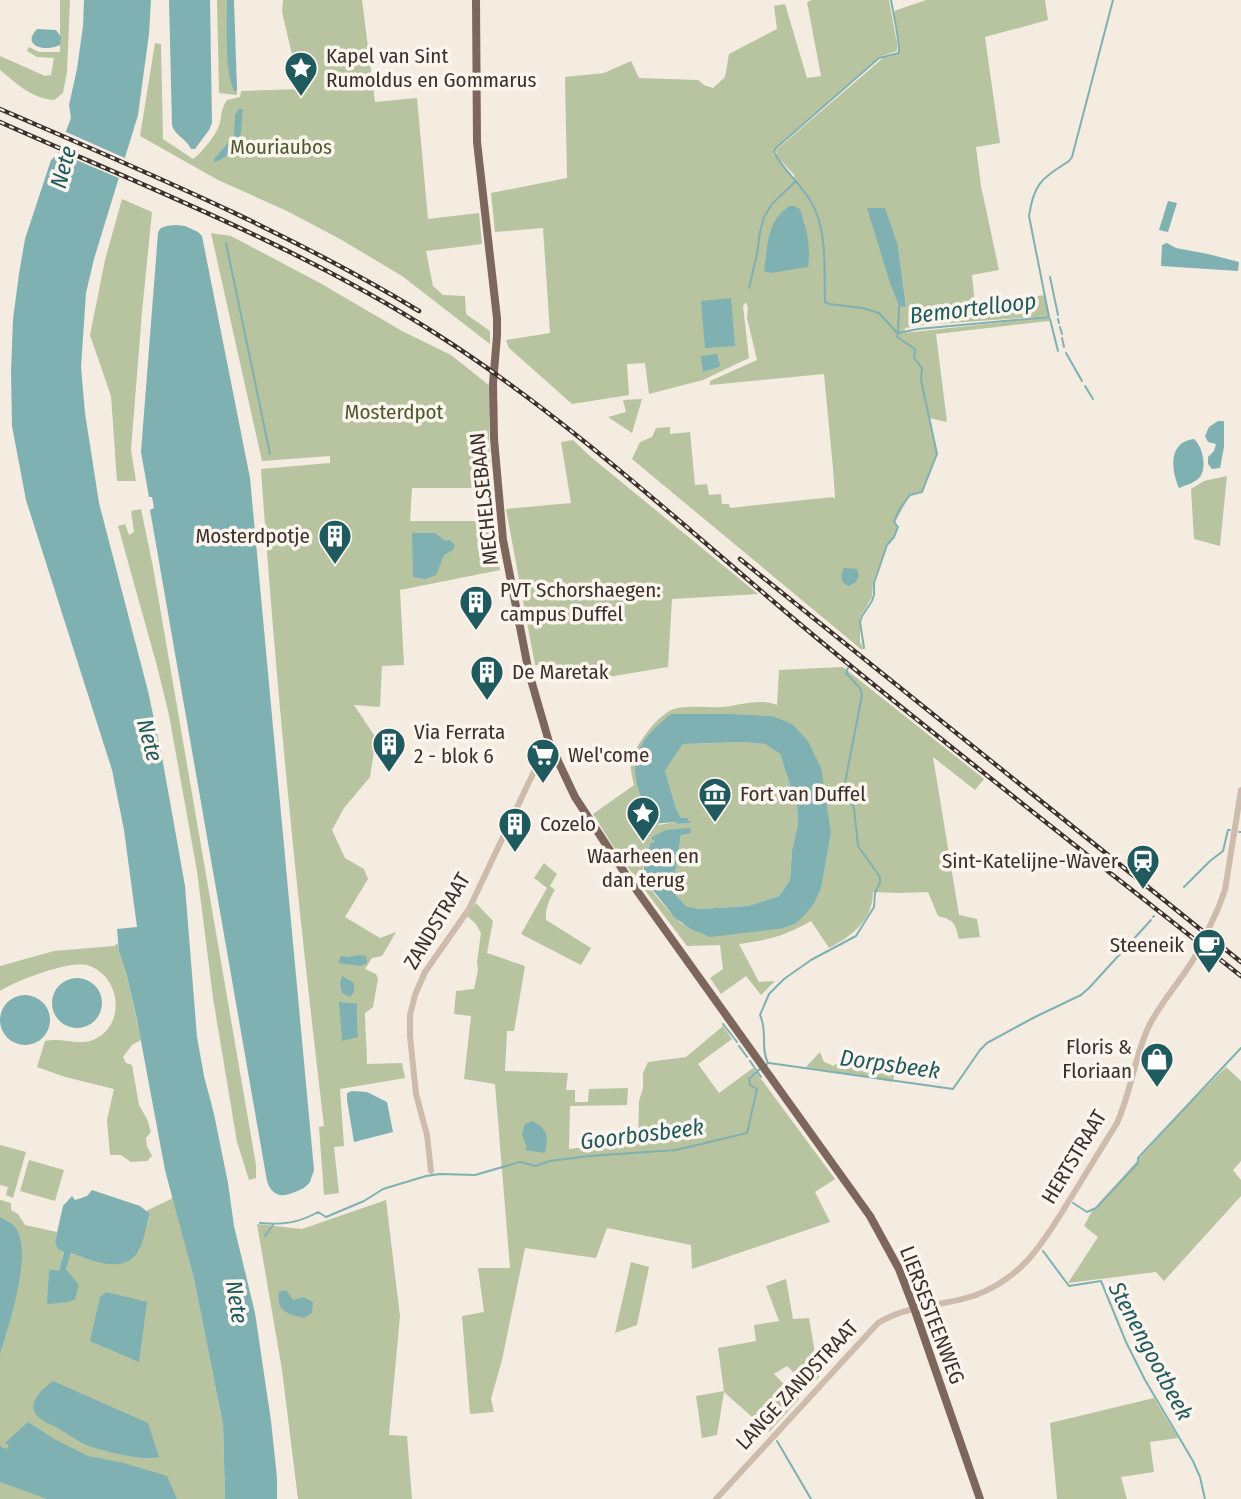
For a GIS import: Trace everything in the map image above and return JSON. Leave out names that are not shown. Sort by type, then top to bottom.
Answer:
[{"type":"main road","name":"MECHELSEBAAN","points":[[476,0],[477,142],[497,314],[493,383],[494,439],[505,552],[529,673],[549,742],[575,797],[623,871],[754,1054]]},
{"type":"main road","name":"LIERSESTEENWEG","points":[[754,1054],[870,1216],[899,1269],[980,1499]]},
{"type":"street","name":"ZANDSTRAAT","points":[[431,1171],[427,1135],[416,1094],[410,1036],[410,1015],[415,995],[430,964],[469,909],[549,742]]},
{"type":"street","name":"HERTSTRAAT","points":[[914,1308],[947,1303],[977,1294],[1007,1278],[1037,1251],[1117,1123],[1150,1024],[1196,954],[1217,911],[1226,890],[1241,790]]},
{"type":"street","name":"LANGE ZANDSTRAAT","points":[[716,1499],[878,1323],[901,1311],[914,1308]]},
{"type":"green space","points":[[60,0],[70,0],[67,72],[63,93],[54,100],[31,93],[12,80],[0,70],[0,56],[45,76],[51,75],[54,58],[37,57],[27,51],[29,47],[39,52],[60,52]]},
{"type":"green space","points":[[217,0],[232,0],[237,95],[219,93]]},
{"type":"green space","name":"Mouriaubos","points":[[283,0],[362,0],[375,102],[417,98],[428,219],[479,213],[482,244],[426,251],[433,286],[443,295],[465,296],[466,314],[490,331],[490,344],[402,276],[340,239],[287,211],[218,180],[140,136],[155,43],[161,44],[163,139],[193,159],[211,140],[227,100],[240,97],[241,91],[300,89],[282,12]]},
{"type":"green space","points":[[889,0],[897,51],[879,57],[775,148],[773,153],[793,178],[795,176],[777,156],[776,150],[883,58],[898,54],[899,37],[894,11],[926,0],[1045,0],[1048,20],[985,37],[1000,143],[976,147],[981,186],[999,270],[972,275],[975,304],[1045,295],[1049,316],[923,325],[905,328],[904,333],[1049,317],[1049,321],[936,334],[947,422],[929,418],[937,454],[922,492],[910,495],[895,522],[898,527],[887,545],[873,582],[872,597],[860,617],[862,650],[632,459],[640,442],[652,437],[656,428],[670,427],[670,434],[690,432],[695,485],[707,484],[709,495],[721,494],[722,504],[729,504],[730,508],[833,497],[835,499],[824,374],[710,385],[710,381],[757,360],[746,302],[743,306],[749,358],[703,380],[649,394],[645,363],[627,364],[629,395],[572,404],[509,348],[506,340],[550,333],[543,228],[495,232],[491,193],[567,178],[565,77],[604,73],[631,61],[639,78],[698,80],[713,88],[725,77],[729,54],[777,29],[774,6],[785,4],[807,78],[821,76],[807,2]],"holes":[[[785,209],[800,209],[805,224],[809,259],[765,271],[769,238]],[[898,246],[906,305],[899,307],[891,286]]]},
{"type":"green space","points":[[122,199],[152,212],[131,450],[136,481],[117,481],[111,396],[90,335],[105,260]]},
{"type":"green space","name":"Mosterdpot","points":[[211,233],[231,236],[320,283],[402,331],[451,355],[490,386],[489,444],[492,488],[412,488],[410,521],[495,521],[500,570],[400,590],[404,665],[382,666],[380,707],[354,705],[376,738],[370,777],[344,808],[332,830],[345,858],[364,869],[368,879],[345,917],[380,938],[396,932],[382,956],[372,958],[365,969],[376,974],[378,979],[373,1007],[365,1013],[367,1064],[402,1063],[405,1078],[340,1089],[344,1146],[334,1147],[339,1193],[324,1195],[319,1127],[324,1126],[288,798],[261,469],[330,463],[330,456],[262,461]],"holes":[[[340,1002],[357,1003],[358,1037]]]},
{"type":"green space","points":[[642,399],[632,433],[608,417],[626,412],[623,400]]},
{"type":"green space","points":[[573,440],[758,594],[672,599],[668,667],[584,681],[580,667],[535,665],[506,509],[571,503],[561,442]]},
{"type":"green space","points":[[1227,476],[1220,546],[1194,539],[1191,489],[1204,481]]},
{"type":"green space","points":[[141,509],[256,1165],[256,1178],[249,1180],[237,1142],[213,998],[197,871],[169,715],[118,526],[125,524],[129,535],[134,532],[131,511]]},
{"type":"green space","points":[[843,667],[984,779],[975,790],[933,757],[959,915],[977,919],[980,937],[959,939],[953,923],[938,916],[928,892],[873,892],[869,911],[860,926],[829,948],[811,921],[776,937],[739,944],[759,982],[775,981],[761,995],[746,976],[721,994],[710,978],[723,969],[720,945],[687,946],[620,857],[593,814],[634,785],[631,769],[633,757],[641,740],[661,717],[674,709],[686,707],[723,707],[757,702],[777,705],[779,670]],"holes":[[[671,714],[771,716],[791,724],[831,833],[821,889],[814,904],[795,924],[784,928],[682,924],[655,894],[643,872],[650,843],[653,844],[664,833],[678,830],[681,835],[673,887],[686,906],[700,909],[748,906],[779,896],[790,880],[792,850],[798,824],[797,807],[780,754],[765,744],[683,744],[665,771],[676,808],[681,818],[690,823],[659,825],[643,808],[644,743],[660,724]]]},
{"type":"green space","points":[[544,863],[557,874],[550,886],[555,890],[548,905],[546,920],[591,948],[581,965],[521,934],[547,888],[534,878]]},
{"type":"green space","points":[[476,903],[493,921],[487,953],[525,966],[514,1031],[507,1031],[505,1071],[568,1073],[566,1090],[575,1090],[575,1102],[588,1102],[589,1089],[628,1088],[627,1105],[570,1106],[569,1149],[638,1141],[639,1101],[643,1088],[643,1073],[648,1062],[686,1057],[723,1026],[732,1039],[698,1064],[719,1093],[753,1068],[835,1179],[815,1192],[830,1222],[692,1269],[691,1245],[607,1228],[596,1258],[525,1248],[502,1360],[491,1399],[494,1412],[470,1414],[462,1316],[484,1312],[478,1268],[510,1268],[495,1084],[464,1079],[471,1016],[454,1014],[456,991],[474,989],[478,970],[481,933],[467,916]]},
{"type":"green space","points":[[118,943],[141,1040],[132,1045],[123,1057],[126,1063],[132,1065],[139,1105],[151,1132],[146,1138],[152,1156],[147,1161],[131,1162],[121,1155],[110,1155],[107,1120],[114,1089],[37,1067],[45,1041],[87,1042],[104,1033],[111,1024],[116,1001],[107,979],[87,965],[79,964],[43,972],[0,991],[0,966],[54,951],[114,946]]},
{"type":"green space","points":[[820,1052],[824,1062],[834,1066],[895,1072],[893,1082],[806,1067]]},
{"type":"green space","points":[[1226,1067],[1241,1081],[1241,1161],[1233,1170],[1241,1180],[1241,1196],[1164,1281],[1156,1272],[1068,1283],[1098,1237],[1084,1226],[1092,1211],[1183,1110]]},
{"type":"green space","points":[[0,1145],[26,1152],[13,1198],[6,1195],[8,1187],[0,1185]]},
{"type":"green space","points":[[29,1160],[64,1170],[55,1201],[20,1191]]},
{"type":"green space","points":[[173,1198],[194,1279],[223,1425],[225,1499],[0,1499],[0,1200],[11,1203],[11,1210],[18,1214],[25,1225],[57,1232],[55,1242],[64,1251],[59,1272],[49,1269],[48,1303],[78,1285],[66,1269],[71,1253],[91,1260],[131,1259],[139,1251],[150,1215],[146,1211]]},
{"type":"green space","points":[[386,1200],[400,1316],[389,1435],[407,1436],[412,1499],[298,1499],[282,1370],[257,1224],[302,1229]]},
{"type":"green space","points":[[631,1262],[649,1267],[637,1325],[615,1333]]},
{"type":"green space","points":[[786,1279],[793,1319],[809,1318],[819,1377],[809,1387],[787,1366],[774,1374],[799,1399],[769,1432],[724,1392],[717,1435],[702,1438],[696,1396],[724,1391],[718,1348],[756,1341],[754,1325],[779,1321],[766,1286]]},
{"type":"green space","points":[[1154,1398],[1178,1438],[1150,1442],[1154,1472],[1121,1477],[1127,1499],[1057,1499],[1050,1423]]},
{"type":"water","name":"Nete","points":[[84,0],[151,0],[138,115],[86,293],[81,367],[99,503],[148,691],[185,886],[197,1037],[228,1183],[234,1226],[255,1313],[271,1421],[277,1499],[225,1499],[223,1425],[194,1279],[165,1170],[137,1020],[119,952],[117,929],[137,927],[124,830],[112,770],[26,500],[12,426],[13,319],[19,274],[25,239],[51,160],[57,155],[71,118],[69,105],[77,69]]},
{"type":"water","points":[[169,0],[210,0],[212,123],[195,149],[191,149],[172,125]]},
{"type":"water","points":[[227,0],[234,0],[235,92],[229,73]]},
{"type":"water","points":[[37,29],[56,30],[61,37],[60,45],[43,48],[33,44],[33,35]]},
{"type":"water","points":[[239,109],[243,109],[238,142],[227,155],[214,162],[234,136],[235,115]]},
{"type":"water","points":[[1168,201],[1177,203],[1168,232],[1159,230]]},
{"type":"water","points":[[790,206],[800,209],[805,223],[809,245],[808,267],[771,273],[764,271],[772,226]]},
{"type":"water","points":[[867,208],[885,208],[898,246],[906,306],[899,307]]},
{"type":"water","points":[[185,226],[202,236],[250,478],[314,1170],[307,1185],[285,1195],[274,1193],[267,1181],[150,510],[154,508],[152,497],[149,497],[141,452],[158,233],[163,227]]},
{"type":"water","points":[[1167,243],[1176,248],[1239,262],[1238,271],[1161,266],[1162,245]]},
{"type":"water","points":[[731,298],[735,346],[705,348],[701,301]]},
{"type":"water","points":[[717,354],[719,367],[703,372],[701,356]]},
{"type":"water","points":[[1218,421],[1224,421],[1224,447],[1220,468],[1212,469],[1208,464],[1208,457],[1216,444],[1208,442],[1205,436],[1209,427]]},
{"type":"water","points":[[1194,439],[1203,457],[1202,473],[1196,481],[1179,488],[1173,465],[1176,451],[1186,441]]},
{"type":"water","points":[[412,533],[435,533],[445,541],[450,540],[455,546],[444,555],[436,575],[425,579],[413,577]]},
{"type":"water","points":[[844,568],[857,569],[859,576],[856,582],[849,586],[842,578]]},
{"type":"water","points":[[671,714],[772,716],[792,724],[808,741],[821,768],[831,833],[821,889],[814,904],[795,924],[784,928],[710,937],[675,918],[648,884],[644,877],[644,864],[650,843],[655,841],[652,837],[666,830],[690,828],[691,833],[681,835],[673,887],[686,906],[700,909],[748,906],[779,896],[790,880],[792,850],[798,824],[797,807],[780,754],[765,744],[743,742],[683,744],[665,771],[681,818],[691,821],[653,824],[649,821],[636,778],[637,755],[649,735]]},
{"type":"water","points":[[341,956],[366,956],[367,963],[361,966],[338,963]]},
{"type":"water","points":[[342,976],[354,983],[354,992],[350,997],[342,993]]},
{"type":"water","points":[[77,978],[95,985],[102,1003],[95,1021],[77,1028],[59,1021],[52,1003],[59,985]]},
{"type":"water","points":[[25,995],[43,1002],[50,1020],[43,1038],[25,1045],[7,1038],[0,1020],[7,1002]]},
{"type":"water","points":[[339,1002],[357,1003],[358,1037],[342,1041]]},
{"type":"water","points":[[367,1092],[387,1102],[393,1132],[354,1142],[347,1100],[347,1093]]},
{"type":"water","points":[[532,1121],[542,1127],[546,1134],[545,1153],[525,1150],[527,1147],[522,1135],[525,1124]]},
{"type":"water","points":[[92,1190],[140,1206],[150,1214],[142,1244],[132,1259],[124,1263],[106,1264],[71,1253],[66,1269],[79,1285],[75,1299],[47,1304],[49,1269],[59,1271],[64,1252],[58,1249],[55,1242],[63,1206],[72,1196],[75,1200],[87,1196]]},
{"type":"water","points":[[0,1217],[14,1226],[20,1237],[22,1252],[18,1288],[0,1354]]},
{"type":"water","points":[[286,1290],[293,1300],[303,1297],[313,1302],[312,1313],[304,1318],[284,1311],[279,1304],[279,1292]]},
{"type":"water","points":[[106,1292],[147,1302],[139,1362],[90,1341],[100,1297]]},
{"type":"water","points":[[53,1381],[148,1423],[159,1457],[134,1457],[89,1446],[40,1419],[34,1411],[34,1402]]},
{"type":"water","points":[[28,1422],[88,1456],[167,1476],[177,1499],[47,1499],[0,1482],[0,1444],[7,1449],[9,1445],[5,1443]]},
{"type":"pier","points":[[64,131],[127,159],[121,179],[55,151]]},
{"type":"waterway","name":"Goorbosbeek","points":[[864,648],[860,622],[872,601],[874,583],[887,545],[898,527],[894,522],[910,495],[922,492],[937,454],[921,380],[922,368],[914,358],[915,349],[897,337],[898,334],[879,313],[825,302],[824,249],[816,211],[774,152],[879,58],[899,53],[891,0]]},
{"type":"waterway","name":"Bemortelloop","points":[[899,333],[1049,317],[1029,216],[1031,205],[1041,182],[1072,157],[1113,0]]},
{"type":"waterway","points":[[749,288],[764,217],[772,204],[796,181]]},
{"type":"waterway","points":[[226,243],[270,454]]},
{"type":"waterway","points":[[1050,277],[1058,315]]},
{"type":"waterway","points":[[898,334],[899,307]]},
{"type":"waterway","points":[[1050,319],[1058,351]]},
{"type":"waterway","points":[[1058,319],[1059,323]]},
{"type":"waterway","points":[[1060,327],[1062,334]]},
{"type":"waterway","points":[[1062,338],[1064,347]]},
{"type":"waterway","points":[[1066,353],[1082,381]]},
{"type":"waterway","points":[[1085,386],[1093,399]]},
{"type":"waterway","name":"Goorbosbeek","points":[[766,1065],[768,1063],[764,1052],[764,1028],[760,1015],[769,994],[784,979],[811,960],[856,936],[874,907],[875,893],[880,882],[880,877],[858,846],[854,808],[845,783],[862,695],[860,688],[846,673],[848,668]]},
{"type":"waterway","name":"Dorpsbeek","points":[[1184,887],[1223,851],[1230,830]]},
{"type":"waterway","name":"Dorpsbeek","points":[[769,1063],[953,1089],[987,1043],[1081,995],[1151,920]]},
{"type":"waterway","points":[[723,1024],[737,1042]]},
{"type":"waterway","points":[[739,1046],[747,1057]]},
{"type":"waterway","name":"Stenengootbeek","points":[[1073,1203],[1087,1212],[1096,1208],[1138,1163],[1138,1158],[1241,1048]]},
{"type":"waterway","name":"Goorbosbeek","points":[[750,1061],[761,1077]]},
{"type":"waterway","name":"Goorbosbeek","points":[[260,1223],[290,1222],[318,1212],[326,1217],[364,1201],[383,1189],[426,1176],[475,1175],[520,1162],[536,1166],[550,1161],[589,1156],[676,1150],[747,1133],[757,1089],[750,1085],[749,1079],[761,1068]]},
{"type":"waterway","points":[[265,1236],[273,1225]]},
{"type":"waterway","name":"Stenengootbeek","points":[[1043,1251],[1069,1286],[1101,1281],[1145,1380],[1193,1461],[1205,1499]]},
{"type":"waterway","points":[[777,1441],[811,1499]]},
{"type":"railway","points":[[0,109],[265,228],[419,311]]},
{"type":"railway","points":[[0,122],[278,246],[386,303],[489,370],[588,444],[927,728],[1241,976]]},
{"type":"railway","points":[[740,559],[1241,962]]},
{"type":"place","name":"Kapel van Sint Rumoldus en Gommarus","points":[[301,98]]},
{"type":"place","name":"Mosterdpotje","points":[[335,566]]},
{"type":"place","name":"PVT Schorshaegen: campus Duffel","points":[[476,632]]},
{"type":"place","name":"De Maretak","points":[[487,702]]},
{"type":"place","name":"Via Ferrata 2 - blok 6","points":[[389,774]]},
{"type":"place","name":"Wel'come","points":[[543,785]]},
{"type":"place","name":"Fort van Duffel","points":[[715,824]]},
{"type":"place","name":"Waarheen en dan terug","points":[[643,843]]},
{"type":"place","name":"Cozelo","points":[[515,854]]},
{"type":"place","name":"Sint-Katelijne-Waver","points":[[1143,891]]},
{"type":"place","name":"Steeneik","points":[[1209,975]]},
{"type":"place","name":"Floris & Floriaan","points":[[1157,1089]]}]
